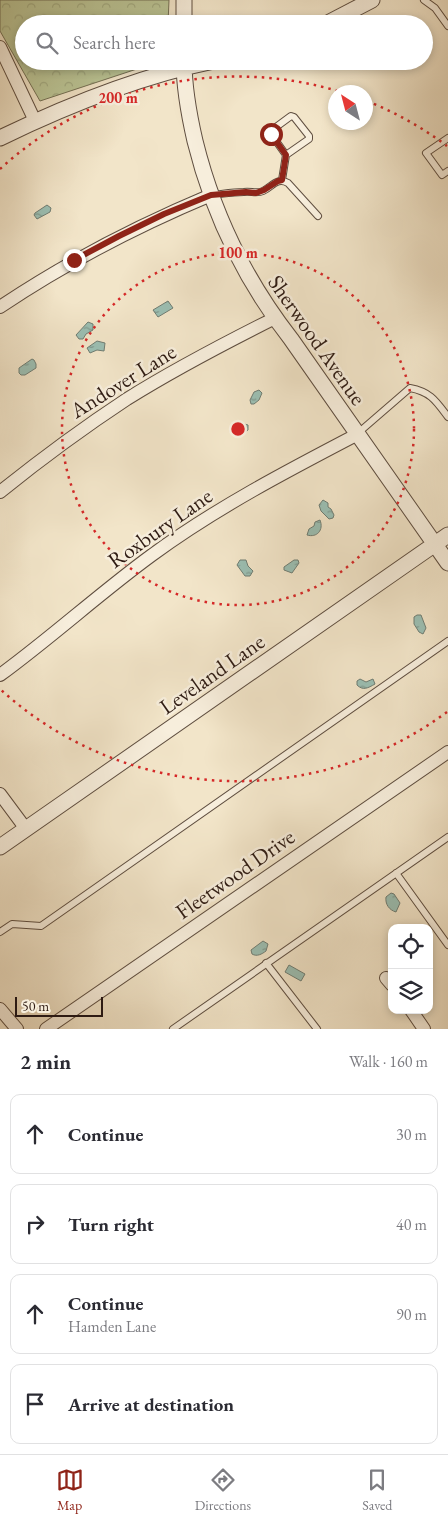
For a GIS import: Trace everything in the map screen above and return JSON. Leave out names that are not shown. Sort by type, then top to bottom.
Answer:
[{"type":"street","points":[[184,0],[184,15]]},
{"type":"street","points":[[343,15],[372,0]]},
{"type":"street","points":[[0,48],[35,121]]},
{"type":"street","points":[[0,138],[35,121],[167,70]]},
{"type":"street","name":"Sherwood Avenue","points":[[185,70],[192,126],[200,162],[232,246],[252,283],[275,318],[448,563]]},
{"type":"street","points":[[0,306],[44,278],[104,244],[164,214],[211,195]]},
{"type":"street","name":"Andover Lane","points":[[0,492],[79,432],[128,399],[223,344],[275,318]]},
{"type":"street","name":"Roxbury Lane","points":[[0,675],[152,555],[204,519],[254,489],[358,434]]},
{"type":"street","name":"Leveland Lane","points":[[0,847],[448,535]]},
{"type":"street","name":"Fleetwood Drive","points":[[46,1029],[448,752]]},
{"type":"street","points":[[0,794],[26,829]]},
{"type":"street","points":[[0,1009],[17,1029]]},
{"type":"street","points":[[414,1014],[424,1029]]},
{"type":"lane","points":[[424,0],[434,8],[448,26]]},
{"type":"lane","points":[[434,0],[434,8]]},
{"type":"lane","points":[[282,180],[286,155],[271,134],[272,130],[291,116],[294,116],[309,136],[309,139],[286,155]]},
{"type":"lane","points":[[448,138],[426,153],[442,175],[448,171]]},
{"type":"lane","points":[[211,195],[256,193],[282,180],[288,183],[318,216]]},
{"type":"lane","points":[[358,434],[410,388],[432,396],[448,417]]},
{"type":"lane","points":[[0,932],[12,924],[41,926],[448,641]]},
{"type":"lane","points":[[173,1029],[448,837]]},
{"type":"lane","points":[[396,873],[448,945]]},
{"type":"lane","points":[[266,963],[317,1029]]},
{"type":"green space","points":[[0,0],[169,0],[168,15],[15,15],[15,57],[0,31]]},
{"type":"green space","points":[[22,70],[134,70],[40,101]]},
{"type":"water","points":[[47,205],[51,208],[50,212],[37,219],[34,215],[35,213]]},
{"type":"water","points":[[168,301],[173,308],[158,317],[153,310]]},
{"type":"water","points":[[88,322],[93,324],[93,330],[86,334],[83,339],[79,339],[76,335]]},
{"type":"water","points":[[97,341],[105,343],[104,351],[97,350],[90,353],[87,348]]},
{"type":"water","points":[[32,359],[36,364],[36,368],[25,375],[21,375],[19,368]]},
{"type":"water","points":[[259,390],[262,393],[259,400],[251,404],[250,400],[254,392]]},
{"type":"water","points":[[240,423],[248,425],[248,430],[234,436],[230,431]]},
{"type":"water","points":[[323,500],[328,503],[328,507],[334,515],[333,518],[329,519],[321,511],[319,505]]},
{"type":"water","points":[[320,520],[321,527],[319,532],[311,536],[307,535],[315,522]]},
{"type":"water","points":[[240,560],[246,560],[248,566],[253,571],[250,576],[245,576],[237,565]]},
{"type":"water","points":[[294,560],[298,560],[299,563],[292,573],[284,570],[284,567]]},
{"type":"water","points":[[421,615],[426,628],[423,634],[419,632],[414,624],[414,617]]},
{"type":"water","points":[[360,679],[366,682],[373,679],[375,684],[368,688],[361,688],[357,685],[357,681]]},
{"type":"water","points":[[391,893],[394,894],[400,903],[396,912],[389,908],[386,902],[386,897]]},
{"type":"water","points":[[263,941],[268,944],[266,951],[258,955],[252,954],[251,950]]},
{"type":"water","points":[[289,965],[305,974],[301,981],[285,972]]},
{"type":"route","points":[[74,260],[164,214],[211,195],[256,193],[282,180],[286,155],[271,134]]}]
